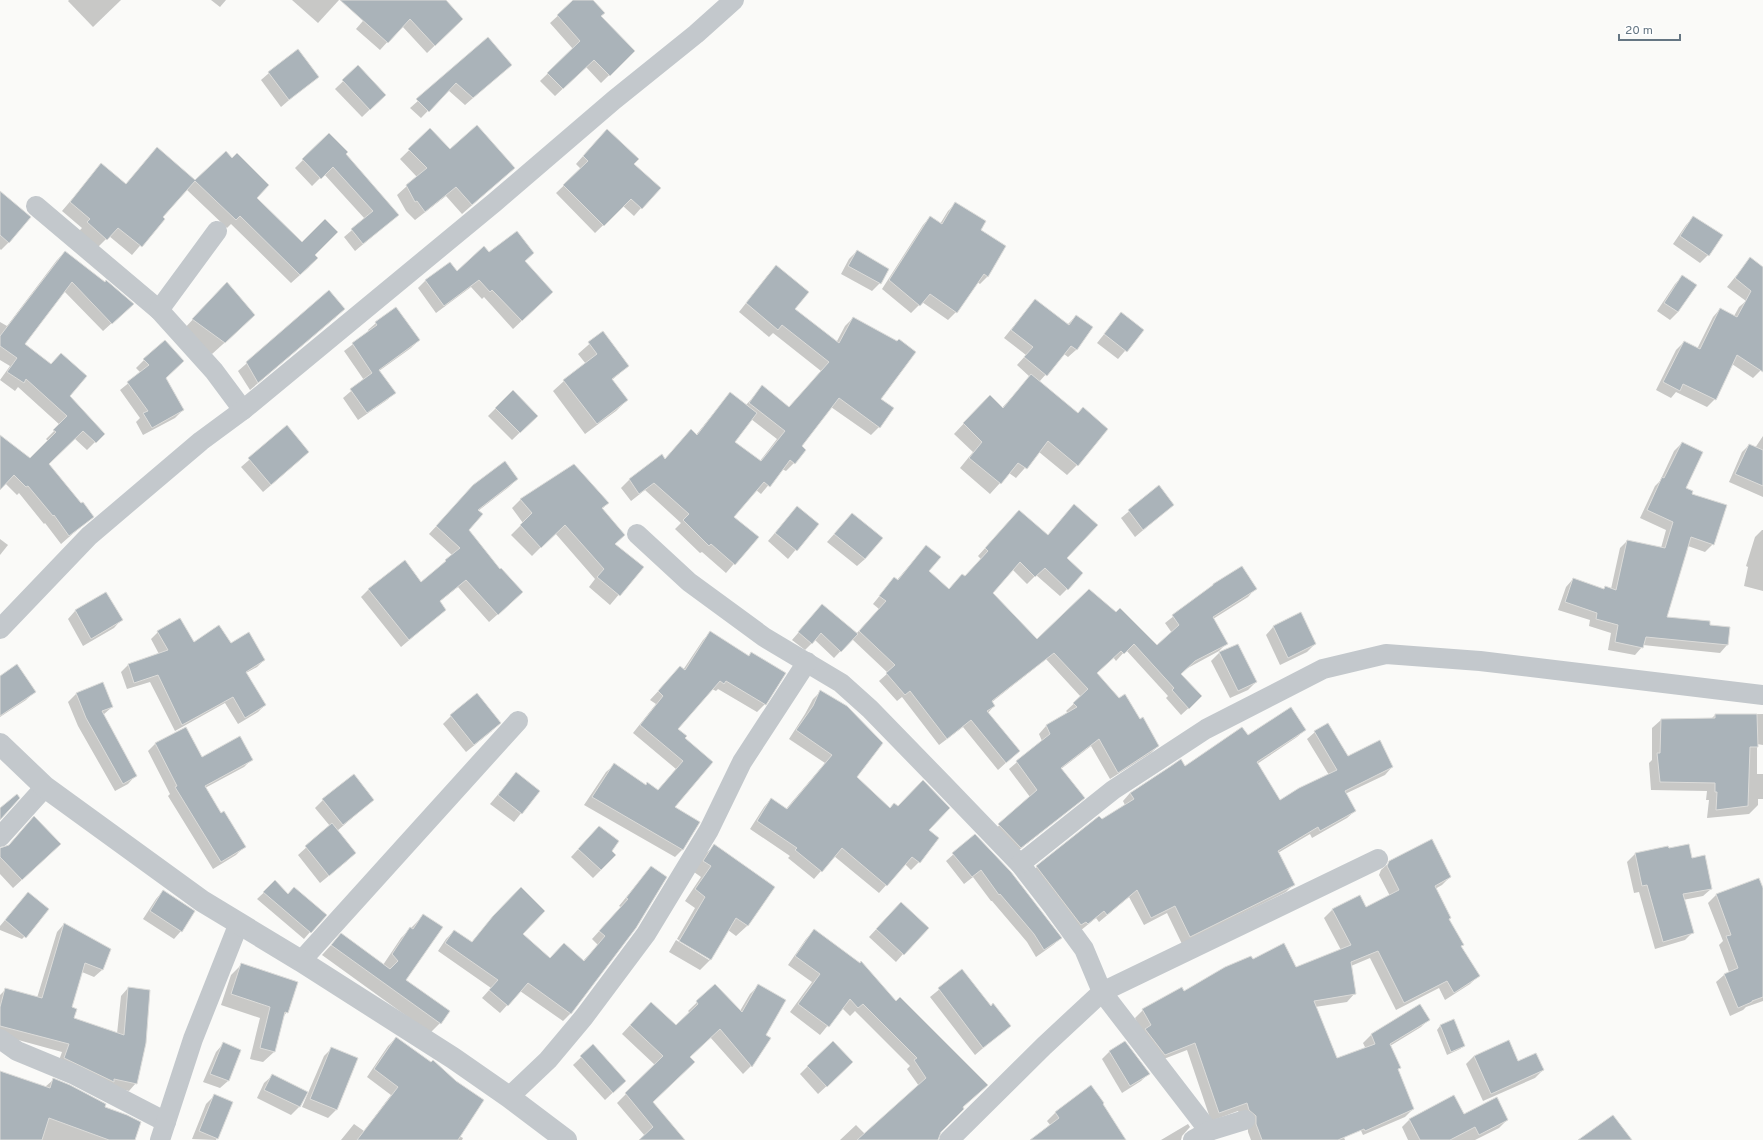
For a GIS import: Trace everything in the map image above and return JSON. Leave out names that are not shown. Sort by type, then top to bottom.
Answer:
[{"type":"street","points":[[0,630],[90,536],[201,441],[243,410],[495,202],[614,100],[696,34],[734,0]]},
{"type":"street","points":[[36,206],[159,310],[214,371],[243,410]]},
{"type":"street","points":[[159,310],[217,231]]},
{"type":"street","points":[[637,534],[689,582],[764,637],[841,683],[870,709],[1020,864],[1084,949],[1102,992],[1201,1135],[1245,1120]]},
{"type":"street","points":[[1020,864],[1113,790],[1206,729],[1323,668],[1386,654],[1480,661],[1763,695]]},
{"type":"street","points":[[509,1096],[548,1060],[584,1017],[646,934],[709,830],[742,762],[807,662]]},
{"type":"street","points":[[301,961],[518,721]]},
{"type":"street","points":[[0,744],[45,787],[202,901],[301,961],[453,1058],[509,1096],[566,1140]]},
{"type":"street","points":[[0,837],[45,787]]},
{"type":"street","points":[[949,1140],[1044,1046],[1102,992],[1378,859]]},
{"type":"street","points":[[0,1039],[17,1051],[75,1075],[163,1131],[193,1039],[238,923]]},
{"type":"building","points":[[340,0],[446,0],[463,19],[435,46],[410,19],[388,43]]},
{"type":"building","points":[[573,0],[593,0],[605,13],[601,16],[635,51],[610,76],[594,60],[563,89],[547,73],[580,41],[557,15]]},
{"type":"building","points":[[488,37],[512,65],[473,98],[456,83],[429,112],[416,99]]},
{"type":"building","points":[[298,49],[319,77],[289,100],[268,72]]},
{"type":"building","points":[[358,65],[386,95],[370,110],[342,80]]},
{"type":"building","points":[[477,125],[515,168],[472,205],[456,187],[425,212],[417,201],[415,202],[406,185],[427,168],[408,149],[430,128],[450,149]]},
{"type":"building","points":[[607,129],[639,159],[634,164],[661,188],[642,209],[631,199],[604,226],[563,185],[588,161],[583,156]]},
{"type":"building","points":[[329,133],[348,152],[346,154],[399,215],[363,244],[351,229],[373,211],[333,167],[321,179],[302,159]]},
{"type":"building","points":[[157,147],[195,180],[226,151],[232,158],[237,153],[269,185],[257,198],[302,242],[325,219],[338,232],[315,255],[318,258],[300,275],[240,216],[236,220],[195,181],[163,217],[165,219],[142,247],[118,228],[107,240],[87,222],[90,219],[70,202],[101,163],[126,184]]},
{"type":"building","points":[[0,191],[31,217],[9,243],[0,235]]},
{"type":"building","points":[[955,202],[986,221],[981,230],[1006,246],[988,277],[984,274],[957,313],[930,294],[920,306],[889,280],[930,216],[942,224]]},
{"type":"building","points":[[1693,216],[1723,235],[1709,256],[1680,236]]},
{"type":"building","points":[[517,231],[534,253],[525,261],[553,292],[522,321],[492,290],[490,292],[479,280],[444,306],[425,280],[450,262],[457,271],[484,246],[489,252]]},
{"type":"building","points":[[857,250],[889,269],[881,284],[848,266]]},
{"type":"building","points":[[65,251],[105,282],[106,280],[134,304],[112,324],[72,282],[25,344],[51,364],[61,353],[87,376],[70,396],[105,434],[96,443],[83,431],[49,464],[81,503],[83,502],[94,517],[69,536],[54,515],[53,516],[28,486],[26,487],[14,475],[0,490],[0,435],[30,458],[56,432],[53,430],[67,416],[26,379],[24,383],[7,372],[17,358],[0,346],[0,336]]},
{"type":"building","points":[[1750,257],[1763,267],[1763,372],[1737,355],[1716,400],[1683,384],[1680,391],[1663,382],[1684,341],[1700,349],[1720,308],[1737,317],[1751,291],[1735,278]]},
{"type":"building","points":[[776,265],[809,292],[795,309],[839,343],[853,317],[897,341],[899,339],[916,352],[881,399],[894,408],[880,428],[839,398],[802,446],[806,450],[795,464],[790,460],[770,487],[764,482],[734,517],[759,537],[735,565],[711,544],[709,546],[683,520],[689,514],[654,483],[639,494],[629,479],[662,454],[665,459],[691,429],[697,435],[730,392],[757,413],[735,442],[761,461],[785,431],[749,403],[762,385],[789,407],[829,362],[782,325],[778,330],[746,303]]},
{"type":"building","points":[[1682,275],[1697,285],[1678,312],[1664,303]]},
{"type":"building","points":[[227,282],[255,315],[225,343],[192,319]]},
{"type":"building","points":[[329,290],[345,309],[258,383],[246,362]]},
{"type":"building","points":[[1035,299],[1069,325],[1076,315],[1093,327],[1077,350],[1071,346],[1047,376],[1024,357],[1033,347],[1011,330]]},
{"type":"building","points":[[396,307],[420,340],[379,370],[396,393],[367,413],[350,389],[372,373],[352,343],[377,325],[375,322]]},
{"type":"building","points":[[1121,312],[1144,330],[1127,352],[1104,334]]},
{"type":"building","points":[[603,331],[629,366],[612,379],[628,400],[597,424],[563,380],[597,354],[588,342]]},
{"type":"building","points":[[165,340],[184,361],[166,378],[184,410],[152,428],[143,413],[148,411],[127,382],[149,365],[143,359]]},
{"type":"building","points":[[1031,374],[1078,413],[1083,407],[1108,429],[1078,466],[1048,441],[1027,469],[1018,463],[1001,484],[969,458],[982,442],[963,423],[990,395],[1003,408]]},
{"type":"building","points":[[513,390],[538,416],[520,433],[495,408]]},
{"type":"building","points":[[287,425],[309,452],[271,485],[248,458]]},
{"type":"building","points":[[1682,442],[1703,452],[1686,488],[1693,491],[1692,494],[1727,505],[1714,545],[1691,537],[1667,617],[1710,621],[1710,625],[1730,627],[1728,645],[1646,637],[1643,648],[1615,642],[1618,625],[1596,619],[1597,613],[1565,602],[1573,578],[1604,589],[1605,586],[1616,590],[1627,540],[1665,548],[1673,522],[1647,510],[1662,477],[1664,478]]},
{"type":"building","points":[[1749,444],[1763,450],[1763,486],[1735,474]]},
{"type":"building","points":[[505,461],[518,479],[478,510],[483,514],[469,530],[500,569],[501,568],[523,592],[498,615],[466,580],[440,601],[446,610],[409,640],[368,589],[405,560],[421,582],[460,548],[436,526],[473,485]]},
{"type":"building","points":[[574,464],[609,503],[602,508],[625,535],[615,544],[644,567],[620,596],[597,577],[604,569],[565,525],[541,548],[520,525],[532,513],[520,499]]},
{"type":"building","points":[[1159,485],[1174,505],[1143,530],[1128,510]]},
{"type":"building","points":[[1074,504],[1098,525],[1067,558],[1083,573],[1068,590],[1045,568],[1035,577],[1020,562],[993,593],[1037,639],[1089,589],[1116,612],[1120,608],[1157,645],[1179,625],[1172,615],[1213,584],[1242,566],[1257,589],[1213,617],[1228,644],[1195,661],[1181,674],[1202,696],[1189,709],[1172,690],[1174,688],[1134,644],[1124,654],[1121,651],[1097,673],[1119,698],[1125,694],[1140,719],[1143,717],[1159,746],[1118,773],[1099,739],[1061,768],[1085,798],[1021,848],[998,824],[1037,790],[1016,761],[1050,734],[1046,725],[1077,707],[1073,703],[1088,689],[1054,653],[992,701],[995,706],[987,711],[1020,751],[1006,763],[971,720],[947,739],[910,691],[905,695],[886,673],[895,665],[859,631],[886,601],[879,596],[894,577],[898,580],[926,545],[941,557],[929,571],[949,589],[962,574],[965,576],[988,551],[985,548],[1019,510],[1048,535]]},
{"type":"building","points":[[797,506],[819,524],[797,551],[775,533]]},
{"type":"building","points":[[852,513],[883,538],[865,559],[834,534]]},
{"type":"building","points":[[106,592],[123,620],[91,639],[75,610]]},
{"type":"building","points":[[822,604],[858,634],[841,652],[821,633],[812,644],[798,632]]},
{"type":"building","points":[[1301,612],[1316,644],[1288,658],[1273,626]]},
{"type":"building","points":[[180,618],[194,642],[219,625],[231,643],[249,632],[265,660],[246,672],[266,705],[245,718],[233,697],[182,725],[158,675],[134,683],[128,664],[168,650],[157,631]]},
{"type":"building","points":[[710,631],[749,656],[751,652],[786,673],[766,705],[726,681],[724,684],[720,681],[678,729],[687,736],[685,738],[713,762],[675,807],[700,822],[683,850],[592,797],[614,763],[646,785],[647,782],[658,790],[683,761],[640,725],[663,696],[658,691],[680,666],[685,670]]},
{"type":"building","points":[[1238,644],[1257,682],[1238,691],[1219,652]]},
{"type":"building","points":[[17,664],[36,692],[0,716],[0,676]]},
{"type":"building","points":[[103,682],[113,707],[102,711],[137,776],[123,784],[86,718],[76,693]]},
{"type":"building","points":[[820,690],[847,706],[883,743],[857,777],[890,808],[894,803],[898,806],[923,780],[950,808],[929,830],[939,838],[920,863],[912,857],[887,886],[842,848],[822,872],[795,850],[797,848],[757,821],[771,798],[787,809],[832,755],[796,730],[813,706]]},
{"type":"building","points":[[477,693],[501,723],[474,745],[450,715]]},
{"type":"building","points":[[1291,707],[1306,730],[1257,762],[1280,800],[1299,788],[1337,770],[1314,731],[1328,723],[1348,756],[1380,740],[1393,767],[1345,791],[1356,811],[1320,831],[1318,827],[1278,851],[1295,885],[1190,937],[1175,906],[1151,918],[1137,890],[1107,915],[1104,911],[1088,924],[1086,922],[1081,925],[1036,866],[1099,816],[1102,819],[1134,799],[1130,793],[1181,759],[1185,766],[1242,727],[1248,735]]},
{"type":"building","points":[[1715,714],[1757,714],[1758,747],[1750,747],[1748,806],[1716,810],[1717,792],[1715,792],[1715,783],[1660,782],[1657,753],[1660,753],[1661,719],[1715,718]]},
{"type":"building","points":[[186,727],[202,757],[240,736],[253,760],[205,786],[221,813],[224,811],[246,847],[221,862],[175,787],[177,786],[155,743]]},
{"type":"building","points":[[516,772],[540,791],[522,814],[498,795]]},
{"type":"building","points":[[354,774],[374,800],[343,825],[322,799]]},
{"type":"building","points":[[17,794],[20,798],[0,820],[0,808]]},
{"type":"building","points":[[34,816],[61,844],[22,880],[0,857],[0,848],[9,845]]},
{"type":"building","points":[[332,823],[356,853],[329,876],[305,846]]},
{"type":"building","points":[[599,826],[619,841],[612,851],[616,855],[601,870],[578,849]]},
{"type":"building","points":[[975,834],[1011,872],[1062,938],[1044,950],[1034,934],[1000,894],[999,895],[981,870],[972,877],[952,853]]},
{"type":"building","points":[[1432,839],[1451,877],[1435,886],[1451,918],[1449,919],[1464,945],[1461,946],[1480,976],[1454,993],[1447,981],[1404,1003],[1378,951],[1351,962],[1356,994],[1314,1001],[1337,1058],[1375,1044],[1371,1034],[1420,1004],[1430,1020],[1390,1044],[1401,1068],[1398,1069],[1414,1109],[1365,1131],[1364,1129],[1338,1140],[1262,1140],[1256,1124],[1256,1116],[1249,1110],[1247,1103],[1219,1113],[1195,1043],[1165,1055],[1145,1029],[1151,1025],[1142,1009],[1182,987],[1184,991],[1225,967],[1251,956],[1253,959],[1284,943],[1296,967],[1351,945],[1332,909],[1360,895],[1366,907],[1399,890],[1387,866],[1389,861]]},
{"type":"building","points":[[714,844],[775,887],[748,926],[736,918],[711,960],[679,941],[705,897],[695,889],[711,866],[703,861]]},
{"type":"building","points":[[1689,844],[1692,858],[1705,855],[1712,889],[1683,894],[1694,933],[1663,942],[1647,885],[1642,886],[1635,853],[1668,846],[1669,848]]},
{"type":"building","points":[[651,866],[667,877],[636,928],[571,1014],[528,983],[508,1006],[489,990],[498,980],[445,943],[454,930],[472,942],[493,916],[521,887],[545,911],[523,934],[550,958],[564,943],[584,961],[605,936],[599,931],[628,899],[626,898]]},
{"type":"building","points":[[1759,878],[1763,888],[1763,997],[1738,1008],[1724,974],[1738,968],[1726,936],[1731,935],[1716,894]]},
{"type":"building","points":[[275,880],[288,894],[294,887],[327,915],[311,933],[263,892]]},
{"type":"building","points":[[163,890],[195,911],[182,932],[150,911]]},
{"type":"building","points":[[28,892],[49,909],[26,938],[5,920]]},
{"type":"building","points":[[901,902],[929,928],[904,955],[876,929]]},
{"type":"building","points":[[423,914],[443,927],[406,980],[450,1011],[441,1024],[331,945],[341,933],[390,969],[398,961],[392,954],[410,927],[413,929]]},
{"type":"building","points":[[64,923],[111,949],[103,970],[85,963],[72,1007],[77,1009],[74,1018],[124,1035],[128,987],[150,990],[146,1043],[137,1084],[114,1079],[114,1082],[64,1058],[69,1044],[0,1026],[0,1007],[5,988],[42,998]]},
{"type":"building","points":[[814,929],[860,963],[861,961],[896,1001],[900,997],[988,1085],[963,1107],[964,1109],[941,1132],[938,1140],[857,1140],[926,1078],[914,1060],[917,1058],[863,1004],[858,1008],[850,999],[829,1027],[798,1004],[820,974],[795,956]]},
{"type":"building","points":[[241,963],[298,982],[288,1013],[285,1012],[275,1052],[260,1048],[270,1007],[231,994]]},
{"type":"building","points":[[962,969],[991,1006],[993,1003],[1011,1026],[983,1048],[938,988]]},
{"type":"building","points":[[715,984],[742,1012],[758,984],[786,1000],[766,1035],[771,1038],[752,1067],[720,1029],[690,1057],[695,1062],[653,1102],[685,1140],[639,1140],[653,1127],[625,1093],[663,1056],[630,1025],[651,1002],[676,1025],[698,1004],[696,1001]]},
{"type":"building","points":[[1454,1019],[1465,1046],[1451,1052],[1440,1025]]},
{"type":"building","points":[[396,1037],[431,1062],[433,1060],[456,1081],[484,1100],[458,1140],[357,1140],[398,1087],[374,1069]]},
{"type":"building","points":[[1509,1040],[1518,1061],[1536,1053],[1544,1070],[1491,1094],[1474,1056]]},
{"type":"building","points":[[833,1041],[853,1062],[827,1087],[807,1066]]},
{"type":"building","points":[[1125,1041],[1150,1074],[1130,1086],[1109,1051]]},
{"type":"building","points":[[223,1042],[241,1050],[229,1081],[210,1074]]},
{"type":"building","points":[[593,1044],[626,1081],[613,1093],[580,1056]]},
{"type":"building","points":[[331,1047],[358,1058],[337,1110],[310,1099]]},
{"type":"building","points":[[0,1071],[50,1088],[53,1078],[70,1085],[106,1104],[105,1107],[141,1122],[135,1140],[109,1140],[49,1118],[42,1140],[0,1140]]},
{"type":"building","points":[[272,1074],[308,1092],[300,1107],[264,1090]]},
{"type":"building","points":[[1091,1085],[1104,1103],[1103,1104],[1126,1140],[1030,1140],[1059,1118],[1055,1112]]},
{"type":"building","points":[[214,1094],[233,1102],[218,1139],[199,1131]]},
{"type":"building","points":[[1454,1095],[1464,1114],[1497,1097],[1508,1120],[1479,1135],[1475,1127],[1450,1140],[1420,1140],[1409,1119]]},
{"type":"building","points":[[1613,1115],[1632,1140],[1578,1140]]}]
